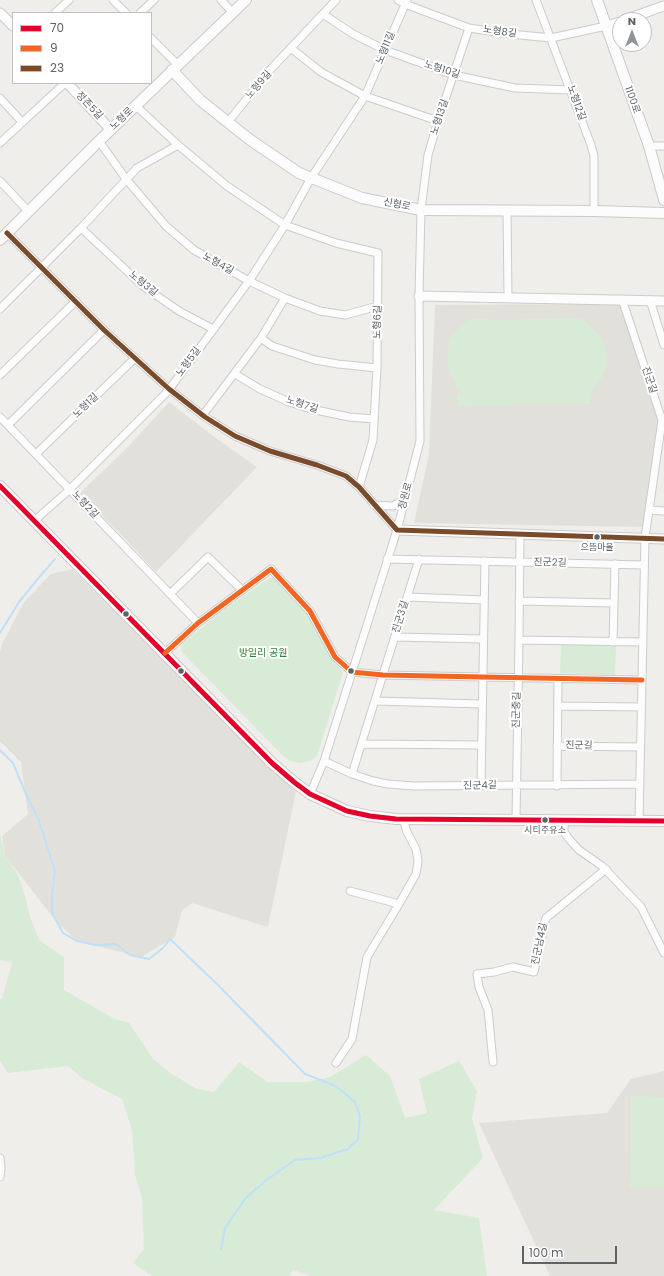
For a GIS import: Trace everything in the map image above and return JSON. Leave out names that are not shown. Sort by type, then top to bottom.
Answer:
[{"type":"main road","name":"노형로","points":[[3,236],[175,67],[246,0]]},
{"type":"main road","name":"1100로","points":[[597,0],[649,146],[664,200]]},
{"type":"main road","name":"신형로","points":[[175,67],[200,100],[249,138],[299,173],[362,198],[421,210],[664,213]]},
{"type":"main road","points":[[0,486],[272,763],[310,794],[347,811],[370,816],[404,819],[664,821]]},
{"type":"street","points":[[56,12],[69,0]]},
{"type":"street","points":[[114,0],[125,12]]},
{"type":"street","points":[[141,12],[154,0]]},
{"type":"street","points":[[221,0],[233,13]]},
{"type":"street","name":"노형9길","points":[[228,122],[270,70],[292,49],[336,0]]},
{"type":"street","name":"노형8길","points":[[398,0],[469,28],[510,34],[551,38],[606,26]]},
{"type":"street","name":"노형12길","points":[[536,0],[591,145],[594,156],[594,211]]},
{"type":"street","name":"노형11길","points":[[311,178],[365,96],[406,2]]},
{"type":"street","points":[[647,12],[664,6]]},
{"type":"street","points":[[0,13],[12,25]]},
{"type":"street","name":"노형10길","points":[[324,14],[354,34],[385,50],[454,75],[515,88],[571,90]]},
{"type":"street","points":[[606,26],[612,24]]},
{"type":"street","name":"노형13길","points":[[421,210],[428,155],[469,28]]},
{"type":"street","points":[[152,39],[175,67]]},
{"type":"street","points":[[292,49],[321,72],[365,96],[438,121]]},
{"type":"street","points":[[0,143],[65,84]]},
{"type":"street","name":"정존5길","points":[[67,84],[111,130]]},
{"type":"street","points":[[0,98],[22,122]]},
{"type":"street","points":[[136,106],[178,145],[227,186],[285,225]]},
{"type":"street","name":"노형4길","points":[[99,141],[126,179],[166,226],[194,250],[249,281],[285,298],[320,311],[345,315],[378,306]]},
{"type":"street","points":[[0,309],[81,228],[136,168],[178,145]]},
{"type":"street","points":[[649,146],[664,146]]},
{"type":"street","name":"노형5길","points":[[34,521],[70,489],[169,389],[249,281],[285,225],[311,178]]},
{"type":"street","points":[[0,181],[28,211]]},
{"type":"street","name":"정원로","points":[[310,794],[324,761],[397,530],[420,441],[419,296],[421,210]]},
{"type":"street","points":[[507,210],[508,298]]},
{"type":"street","name":"노형6길","points":[[285,225],[336,243],[378,253],[377,368],[373,440],[358,487]]},
{"type":"street","name":"노형3길","points":[[81,228],[143,286],[179,311],[213,329]]},
{"type":"street","points":[[3,236],[42,267],[104,330],[169,389],[203,415],[235,436],[270,451],[317,465],[346,476],[397,530],[664,539]]},
{"type":"street","points":[[419,296],[664,301]]},
{"type":"street","points":[[203,415],[261,338],[285,298]]},
{"type":"street","name":"진군길","points":[[622,300],[663,420],[645,538],[639,821]]},
{"type":"street","points":[[650,300],[664,345]]},
{"type":"street","points":[[0,375],[76,301]]},
{"type":"street","points":[[8,425],[104,330]]},
{"type":"street","points":[[261,338],[272,346],[315,360],[377,368]]},
{"type":"street","name":"노형1길","points":[[36,454],[135,358]]},
{"type":"street","name":"노형7길","points":[[235,374],[260,390],[304,406],[349,417],[374,419]]},
{"type":"street","name":"노형2길","points":[[0,417],[198,623]]},
{"type":"street","points":[[374,505],[393,506],[405,499]]},
{"type":"street","points":[[650,510],[664,511]]},
{"type":"street","name":"진군중길","points":[[516,820],[520,640],[520,534]]},
{"type":"street","points":[[170,594],[208,557],[242,590]]},
{"type":"street","name":"진군2길","points":[[387,559],[644,565]]},
{"type":"street","name":"진군3길","points":[[352,774],[419,559]]},
{"type":"street","points":[[481,786],[485,561]]},
{"type":"street","points":[[613,642],[615,564]]},
{"type":"street","points":[[165,653],[198,623],[271,569],[310,612],[335,657],[352,672],[383,675],[642,680]]},
{"type":"street","points":[[407,597],[484,600]]},
{"type":"street","points":[[519,601],[614,603]]},
{"type":"street","points":[[395,637],[483,639]]},
{"type":"street","points":[[520,640],[642,642]]},
{"type":"street","points":[[557,746],[558,679]]},
{"type":"street","points":[[375,701],[482,704]]},
{"type":"street","points":[[558,706],[641,707]]},
{"type":"street","points":[[362,744],[481,745]]},
{"type":"street","name":"진군길","points":[[557,786],[557,746],[640,747]]},
{"type":"street","name":"진군4길","points":[[324,761],[352,774],[388,784],[413,786],[557,786],[640,784]]},
{"type":"street","points":[[336,1063],[352,1039],[368,957],[416,874],[418,861],[416,849],[407,832],[404,819]]},
{"type":"street","points":[[564,821],[564,832],[569,839],[579,850],[606,869],[641,907],[664,953]]},
{"type":"street","name":"진군남4길","points":[[493,1062],[488,1010],[479,987],[477,974],[494,972],[513,967],[534,972],[546,918],[606,869]]},
{"type":"street","points":[[350,891],[399,904]]},
{"type":"street","points":[[0,1158],[0,1176]]},
{"type":"shaded area","points":[[621,304],[660,423],[645,527],[414,523],[429,454],[435,305]]},
{"type":"shaded area","points":[[169,402],[213,436],[257,467],[156,572],[119,532],[79,494],[127,448]]},
{"type":"shaded area","points":[[72,569],[296,791],[268,927],[192,903],[182,910],[175,937],[141,957],[77,941],[56,921],[5,856],[2,836],[28,814],[21,762],[0,741],[0,652],[2,644],[24,602],[51,574]]},
{"type":"shaded area","points":[[664,1071],[664,1276],[550,1276],[479,1123],[607,1113],[631,1079]]},
{"type":"green space","points":[[479,318],[492,320],[575,318],[584,320],[602,338],[606,352],[605,370],[602,377],[590,392],[590,404],[457,405],[458,393],[463,393],[456,385],[451,375],[447,361],[449,340],[461,325],[469,320]]},
{"type":"green space","name":"방일리 공원","points":[[269,578],[277,578],[305,611],[334,662],[343,672],[317,756],[310,761],[300,763],[290,761],[283,756],[181,651],[182,644],[222,611]]},
{"type":"green space","points":[[561,644],[616,646],[615,675],[560,673]]},
{"type":"green space","points":[[0,833],[5,856],[18,875],[29,914],[39,940],[64,957],[64,990],[115,1019],[129,1023],[153,1059],[172,1074],[195,1088],[214,1092],[239,1062],[268,1082],[307,1082],[330,1077],[366,1055],[390,1076],[405,1118],[427,1113],[419,1079],[459,1061],[477,1091],[472,1118],[483,1158],[434,1210],[479,1218],[487,1276],[311,1276],[293,1270],[289,1276],[152,1276],[133,1263],[144,1249],[142,1198],[135,1175],[132,1130],[122,1099],[82,1078],[68,1066],[8,1073],[0,1061],[0,999],[2,998],[12,963],[0,960]]},
{"type":"green space","points":[[631,1096],[664,1097],[664,1188],[630,1188]]},
{"type":"waterway","points":[[0,633],[19,602],[55,559]]},
{"type":"waterway","points":[[0,750],[13,763],[28,799],[38,818],[55,871],[52,895],[52,913],[63,933],[77,941],[96,945],[116,944],[130,955],[149,959],[163,948],[170,939],[218,985],[305,1074],[336,1086],[355,1102],[360,1116],[358,1139],[348,1149],[320,1158],[295,1160],[265,1181],[245,1199],[225,1228],[221,1249]]},
{"type":"transit line","name":"23","points":[[7,233],[104,330],[169,389],[205,417],[235,436],[270,451],[317,465],[346,476],[359,487],[397,530],[664,539]]},
{"type":"transit line","name":"70","points":[[0,486],[272,763],[310,794],[347,811],[370,816],[396,819],[664,821]]},
{"type":"transit line","name":"9","points":[[165,653],[198,623],[271,569],[310,611],[335,657],[352,672],[383,675],[642,680]]},
{"type":"place","name":"으뜸마을","points":[[597,537]]},
{"type":"place","name":"시티주유소","points":[[545,820]]}]
